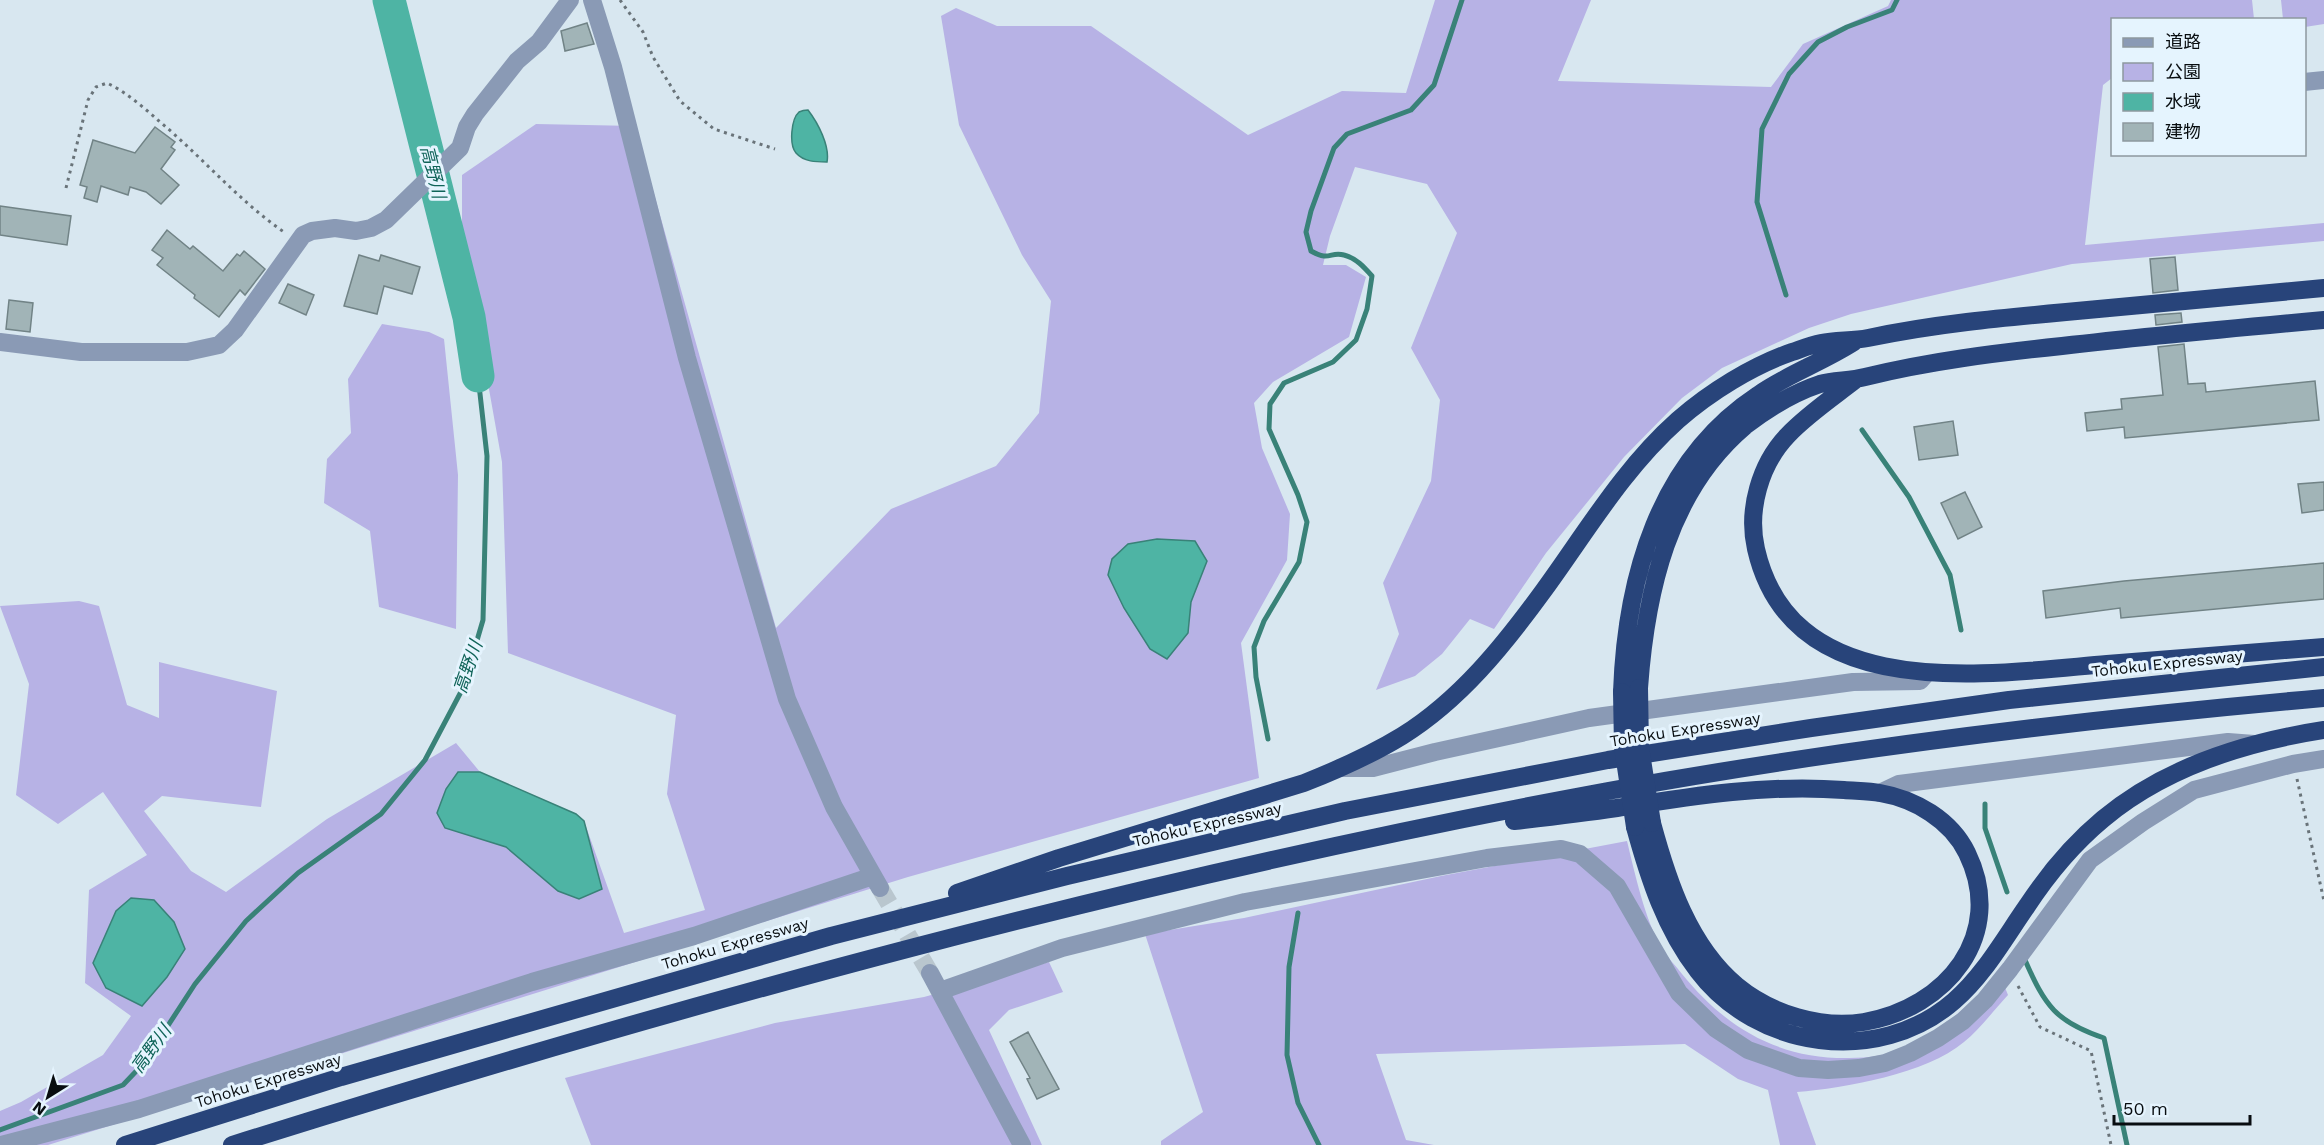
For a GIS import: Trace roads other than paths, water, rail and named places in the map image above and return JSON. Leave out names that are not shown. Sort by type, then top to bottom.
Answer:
[{"type":"highway","points":[[831,936],[1059,858],[1262,797],[1340,768],[1402,735],[1458,693],[1503,643],[1545,589],[1630,469],[1679,420],[1736,380],[1790,353],[1821,343],[1858,340],[1957,322],[2324,288]]},
{"type":"highway","points":[[2324,320],[2172,333],[1983,355],[1902,368],[1856,380],[1822,384],[1789,397],[1745,427],[1708,466],[1680,511],[1668,536],[1658,567],[1630,690],[1623,747],[1643,825],[1647,870],[1668,923],[1698,972],[1734,1006],[1781,1032],[1806,1039],[1861,1042],[1910,1028],[1932,1017],[1953,1002],[1988,963],[2050,874],[2074,845],[2104,818],[2134,797],[2174,773],[2210,759],[2256,744],[2324,730]]},
{"type":"highway","points":[[1630,690],[1628,615],[1636,579],[1654,525],[1681,474],[1717,429],[1757,395],[1858,340]]},
{"type":"highway","points":[[1856,380],[1787,436],[1761,478],[1753,520],[1755,545],[1761,572],[1773,595],[1791,618],[1836,651],[1866,662],[1926,674],[2010,672],[2324,647]]},
{"type":"highway","name":"Tohoku Expressway","points":[[125,1145],[364,1070],[831,936],[1067,876],[1345,811],[1608,760],[1811,728],[2009,700],[2324,667]]},
{"type":"highway","points":[[232,1145],[599,1033],[952,937],[1352,842],[1609,791],[1818,758],[2011,731],[2324,698]]},
{"type":"highway","points":[[1352,842],[1612,809],[1717,792],[1774,788],[1880,793],[1927,810],[1947,826],[1964,847],[1975,869],[1979,893],[1979,915],[1974,938],[1966,958],[1938,990],[1916,1004],[1890,1016],[1863,1022],[1835,1024],[1783,1013],[1760,1002],[1737,986],[1718,966],[1687,922],[1662,862],[1643,825]]},
{"type":"street","points":[[0,342],[81,352],[187,352],[219,345],[235,330],[303,235],[312,231],[335,228],[356,231],[371,228],[386,220],[449,160],[460,148],[467,127],[475,114],[517,61],[539,42],[570,0]]},
{"type":"street","points":[[1,1145],[139,1109],[532,981],[876,882],[834,807],[787,699],[687,358],[613,68],[592,0]]},
{"type":"street","points":[[2306,82],[2324,80]]},
{"type":"street","points":[[1340,768],[1373,768],[1589,718],[1853,682],[1920,681],[1926,674]]},
{"type":"street","points":[[1880,793],[1899,784],[2229,742],[2256,744]]},
{"type":"street","points":[[940,991],[1062,948],[1245,902],[1487,858],[1561,849],[1580,854],[1617,886],[1679,993],[1709,1023],[1749,1050],[1799,1068],[1828,1070],[1859,1068],[1885,1063],[1910,1053],[1963,1021],[2010,969],[2090,860],[2143,822],[2194,790],[2294,764],[2324,759]]},
{"type":"street","points":[[930,973],[1022,1145]]},
{"type":"water","points":[[808,110],[822,135],[827,149],[827,162],[806,160],[796,153],[792,144],[796,115]]},
{"type":"water","points":[[1157,539],[1195,541],[1207,561],[1191,602],[1188,633],[1167,659],[1150,649],[1124,608],[1108,575],[1112,559],[1128,544]]},
{"type":"water","points":[[458,772],[480,772],[576,814],[584,821],[602,889],[579,899],[558,891],[506,847],[445,828],[437,813],[446,789]]},
{"type":"water","points":[[131,898],[154,900],[174,922],[185,949],[167,977],[142,1006],[106,988],[93,963],[116,911]]},
{"type":"waterway","name":"高野川","points":[[389,0],[469,317],[478,376]]},
{"type":"waterway","points":[[1268,739],[1256,677],[1254,647],[1264,621],[1299,562],[1307,522],[1298,495],[1269,429],[1270,404],[1284,383],[1333,362],[1356,340],[1367,309],[1372,276],[1360,263],[1348,256],[1339,254],[1322,256],[1311,251],[1306,232],[1311,211],[1334,148],[1347,134],[1411,110],[1434,85],[1462,0]]},
{"type":"waterway","points":[[1786,295],[1757,202],[1762,129],[1789,74],[1818,42],[1847,27],[1892,10],[1897,0]]},
{"type":"waterway","name":"高野川","points":[[0,1130],[123,1085],[143,1064],[195,984],[246,921],[298,873],[381,814],[425,760],[463,688],[483,620],[487,456],[478,376]]},
{"type":"waterway","points":[[1862,430],[1909,497],[1950,575],[1961,630]]},
{"type":"waterway","points":[[1985,804],[1985,828],[2007,892]]},
{"type":"waterway","points":[[1298,913],[1289,967],[1287,1055],[1298,1103],[1319,1145]]},
{"type":"waterway","points":[[2025,960],[2039,989],[2054,1010],[2074,1026],[2104,1038],[2127,1145]]},
{"type":"tunnel","points":[[880,888],[930,973]]}]
